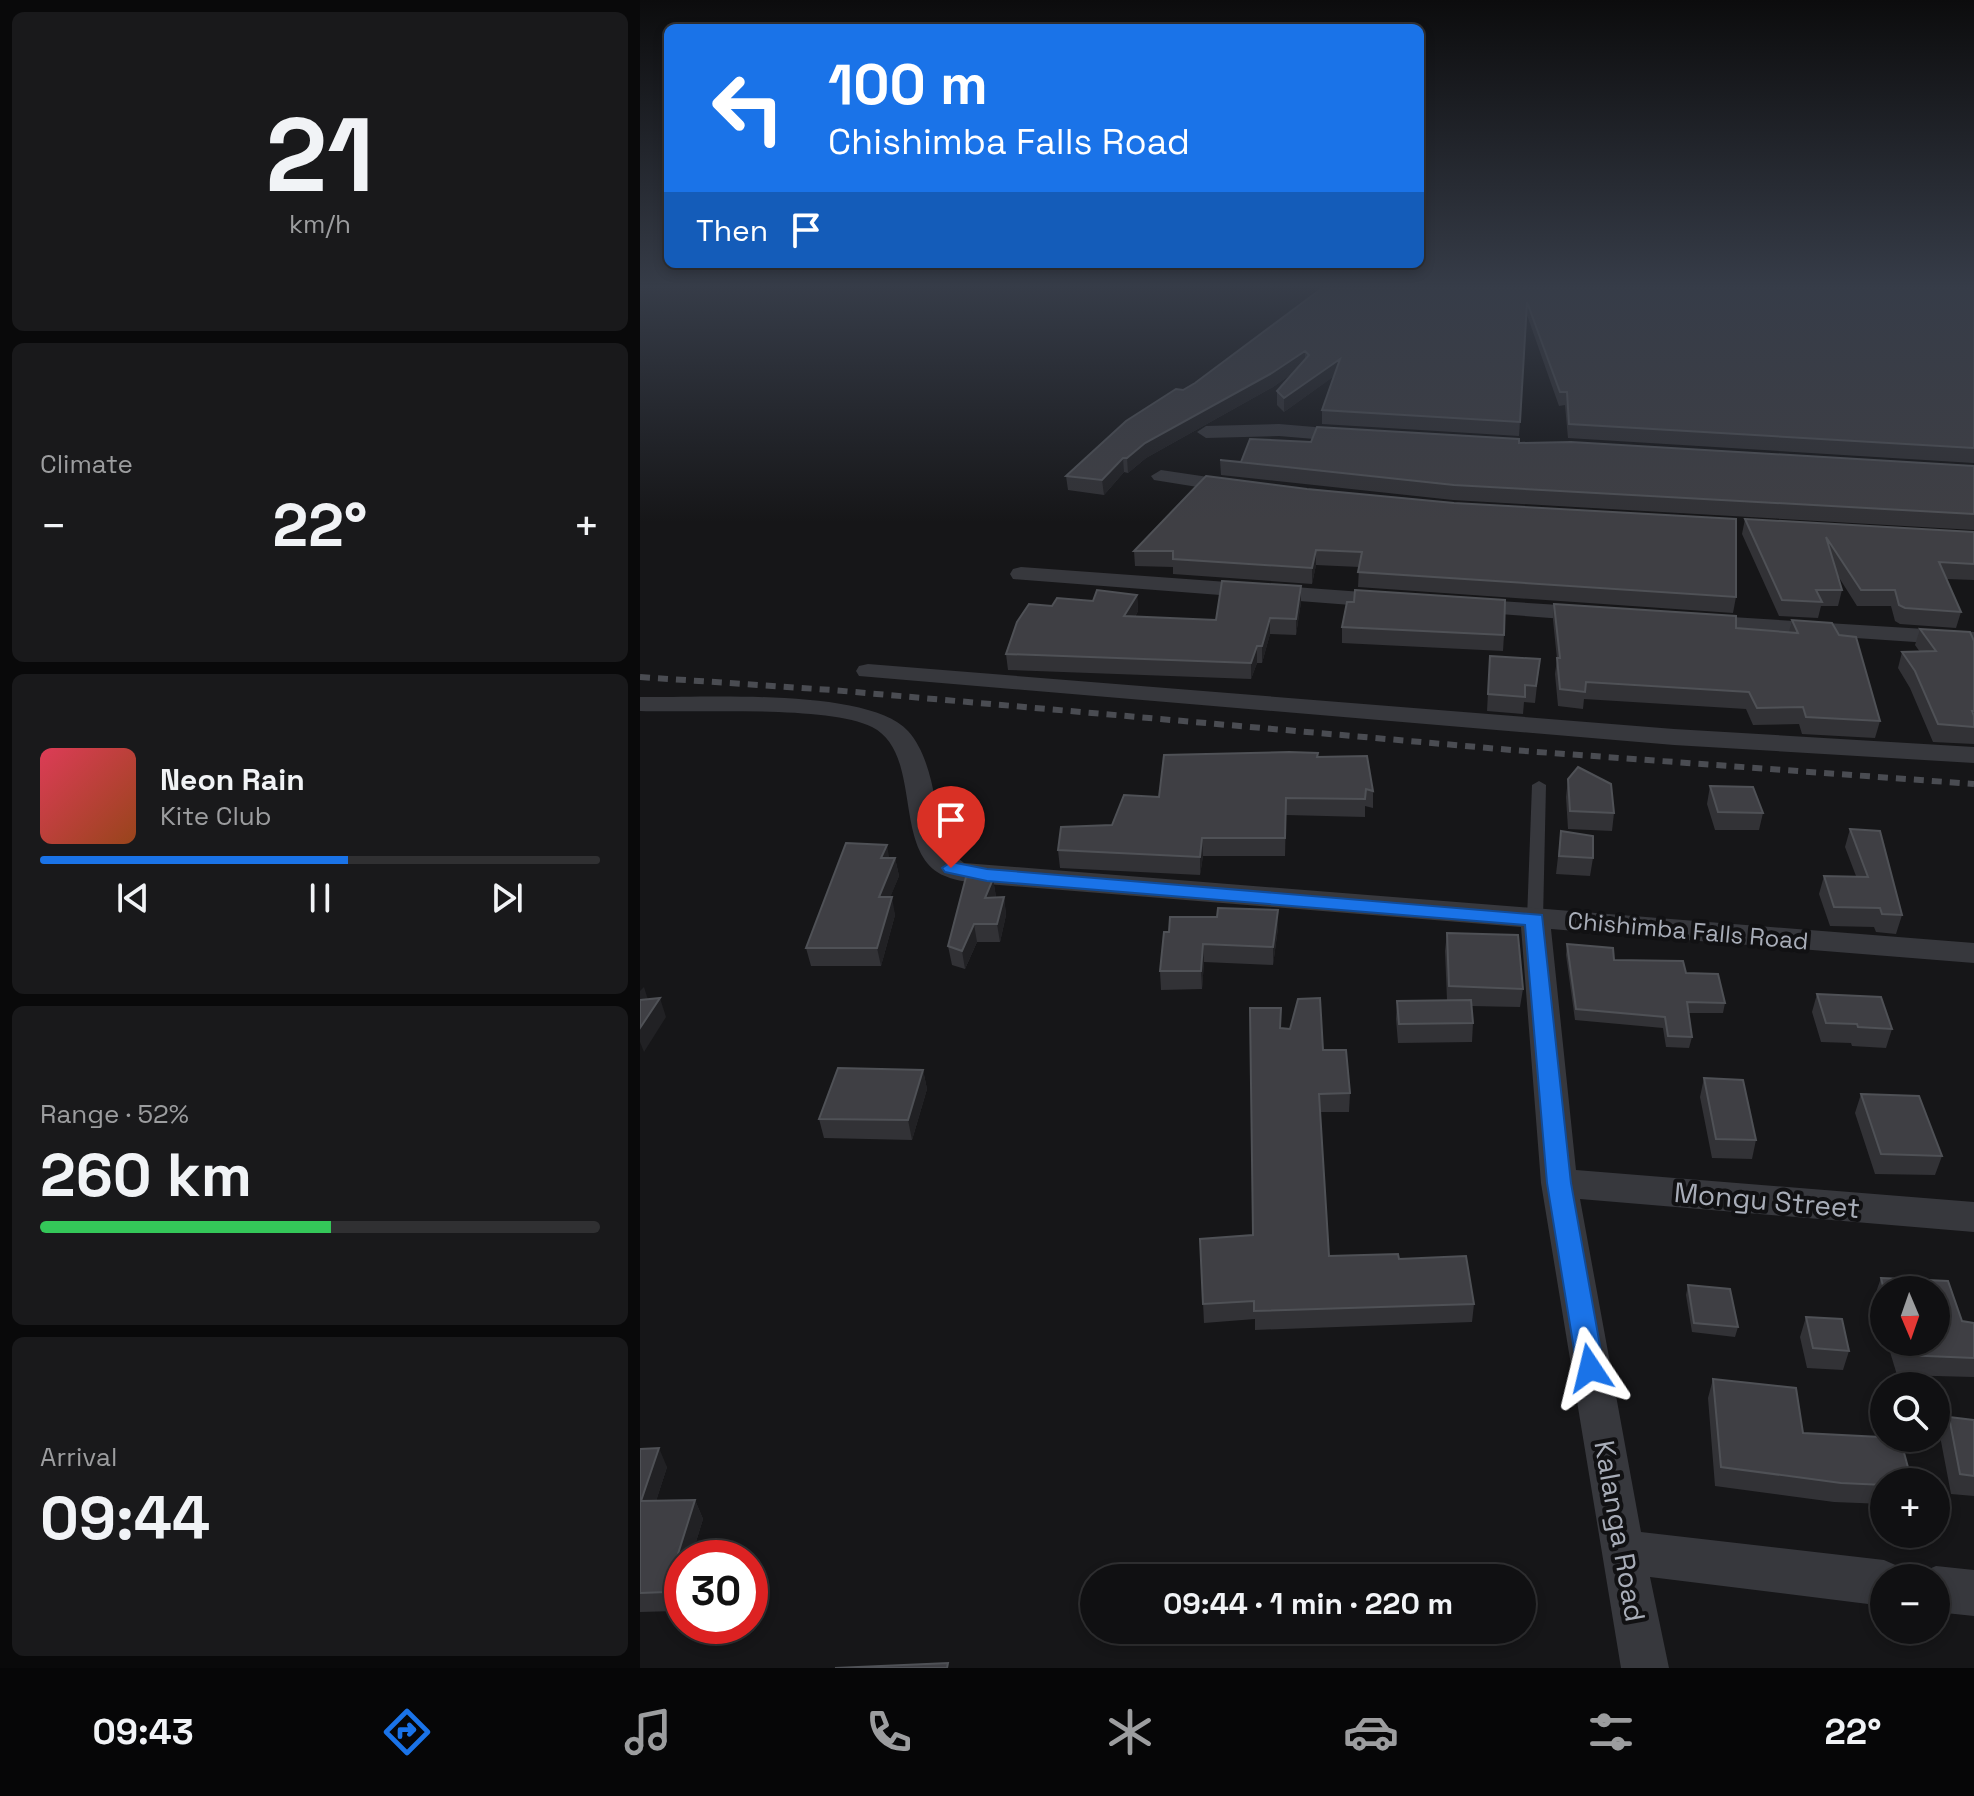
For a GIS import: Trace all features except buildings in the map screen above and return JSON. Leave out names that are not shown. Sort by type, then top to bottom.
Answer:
[{"type":"street","points":[[1206,432],[1279,430],[1371,437]]},
{"type":"street","points":[[1161,476],[1250,488]]},
{"type":"street","points":[[1021,574],[1408,602]]},
{"type":"street","points":[[1439,604],[1608,615]]},
{"type":"street","points":[[1669,620],[1974,639]]},
{"type":"street","points":[[868,671],[1658,735],[1974,755]]},
{"type":"street","name":"Chishimba Falls Road","points":[[640,704],[848,711],[882,722],[904,740],[934,851],[951,868],[987,875],[1974,953]]},
{"type":"street","name":"Kalanga Road","points":[[1535,919],[1559,1183],[1645,1668]]},
{"type":"street","name":"Mongu Street","points":[[1559,1183],[1974,1217]]},
{"type":"street","points":[[1622,1552],[1870,1581]]},
{"type":"street","points":[[1950,1590],[1974,1593]]},
{"type":"lane","points":[[1535,919],[1539,785]]},
{"type":"railway","points":[[640,677],[832,690],[1511,750],[1974,784]]},
{"type":"route","points":[[951,868],[987,875],[1535,919],[1559,1183],[1590,1368]]}]
